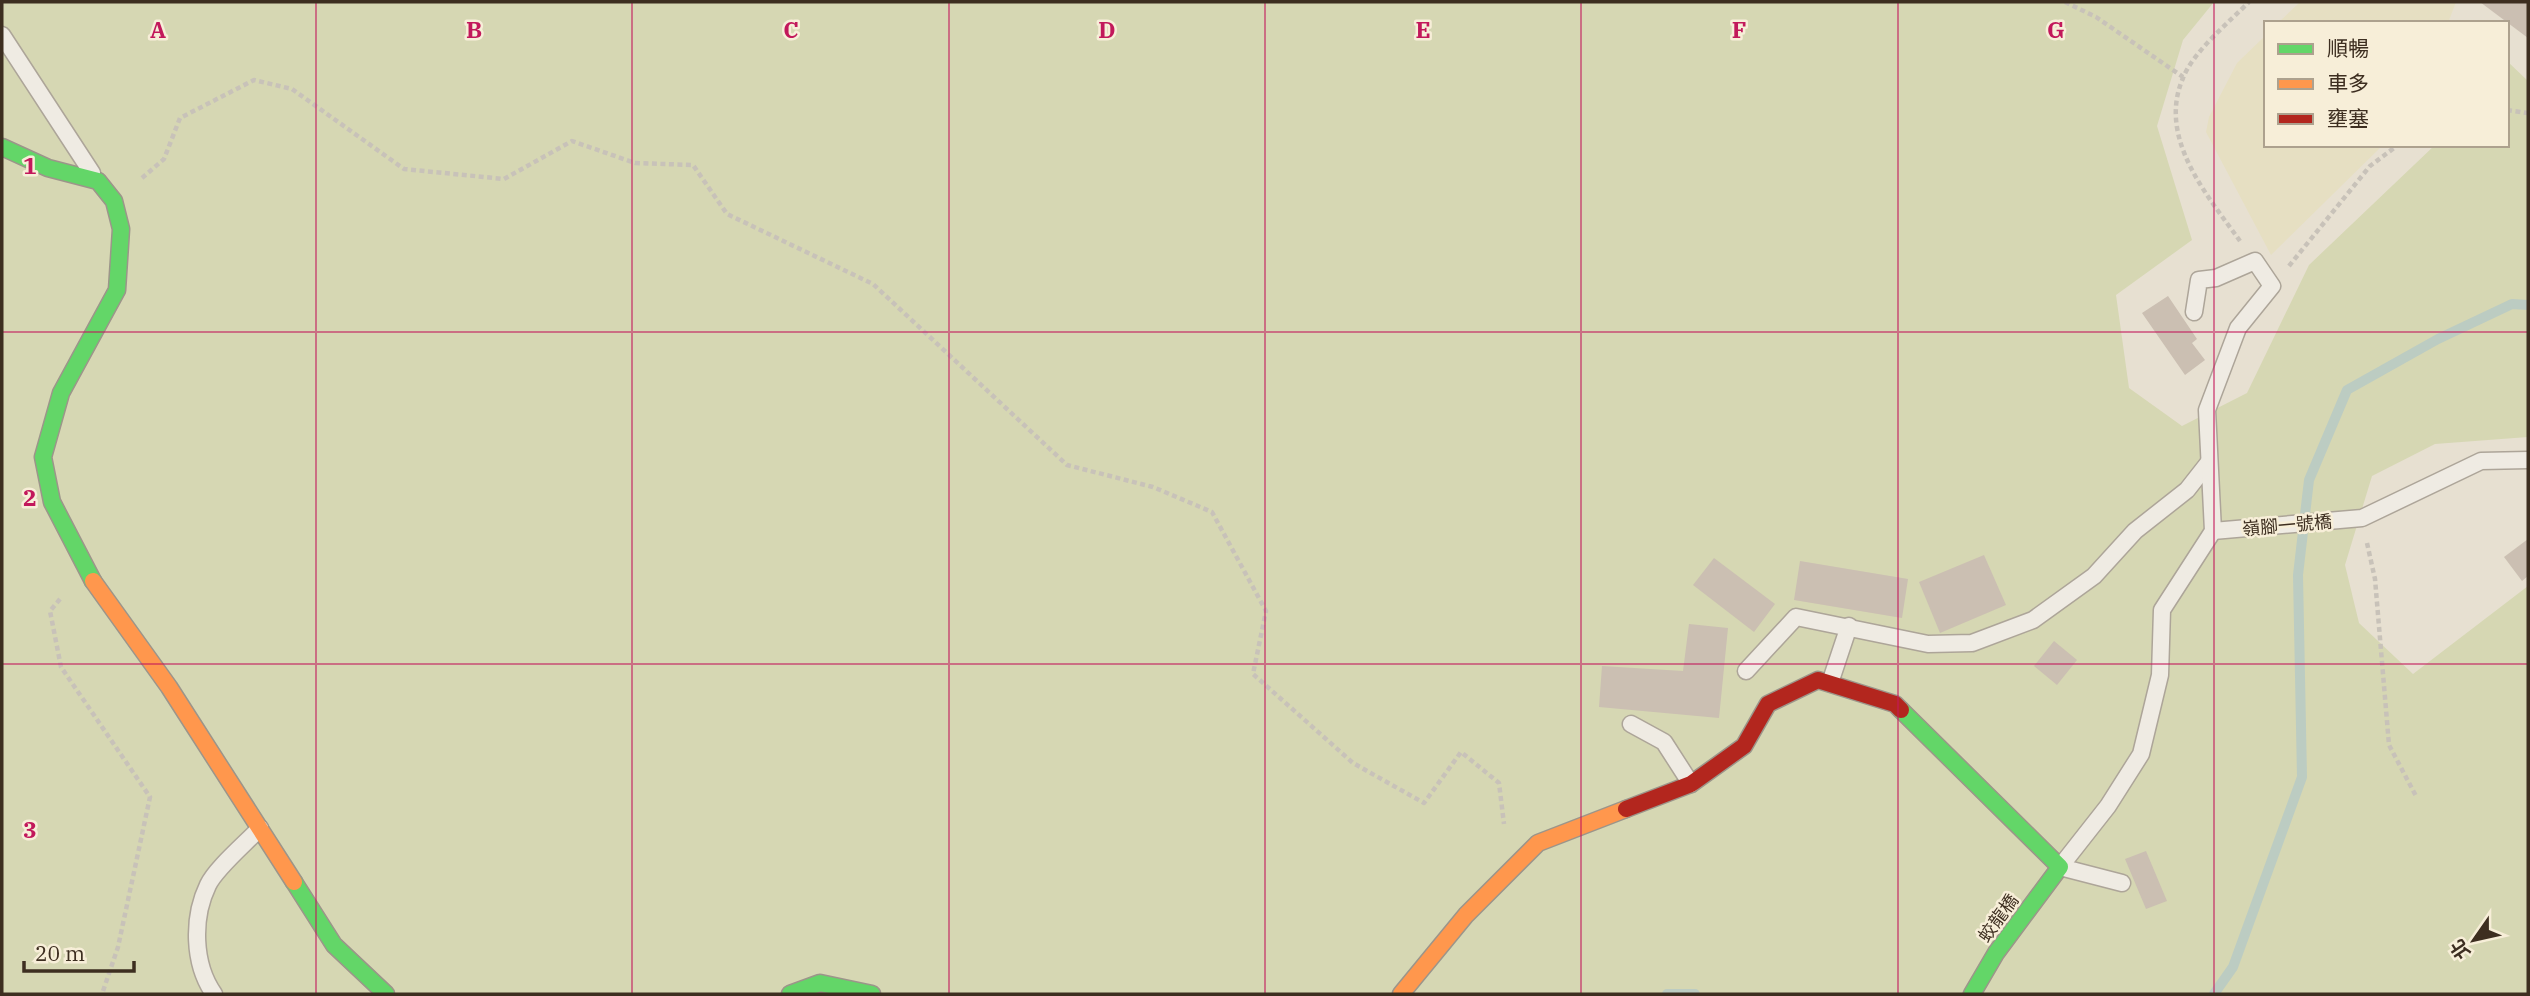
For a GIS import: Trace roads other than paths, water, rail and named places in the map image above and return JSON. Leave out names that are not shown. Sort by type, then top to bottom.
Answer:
[{"type":"street","points":[[2,147],[48,168],[98,181],[114,201],[121,229],[117,290],[61,393],[43,457],[52,502],[84,568],[169,687],[334,945],[386,994]]},
{"type":"street","points":[[1401,994],[1466,915],[1538,843],[1690,784],[1744,746],[1768,704],[1818,680],[1895,704],[2060,867]]},
{"type":"street","name":"蛟龍橋","points":[[1972,994],[1996,953],[2060,867]]},
{"type":"street","points":[[790,994],[820,983],[872,994]]},
{"type":"lane","points":[[2,35],[98,181]]},
{"type":"lane","points":[[2122,883],[2060,867],[2108,806],[2141,754],[2160,675],[2162,610],[2213,531],[2207,410],[2238,328],[2272,286],[2255,261],[2216,278],[2199,280],[2194,312]]},
{"type":"lane","name":"嶺腳一號橋","points":[[2213,531],[2362,519],[2481,461],[2528,460]]},
{"type":"lane","points":[[1746,671],[1796,617],[1928,644],[1972,643],[2033,620],[2094,576],[2135,531],[2187,490],[2209,462]]},
{"type":"lane","points":[[1830,684],[1849,626]]},
{"type":"lane","points":[[1631,724],[1664,742],[1690,784]]},
{"type":"lane","points":[[214,994],[205,982],[195,941],[208,884],[260,828]]},
{"type":"waterway","points":[[2214,994],[2233,967],[2302,777],[2298,575],[2309,480],[2347,390],[2438,339],[2512,304],[2528,305]]},
{"type":"waterway","points":[[1667,994],[1695,994]]}]
